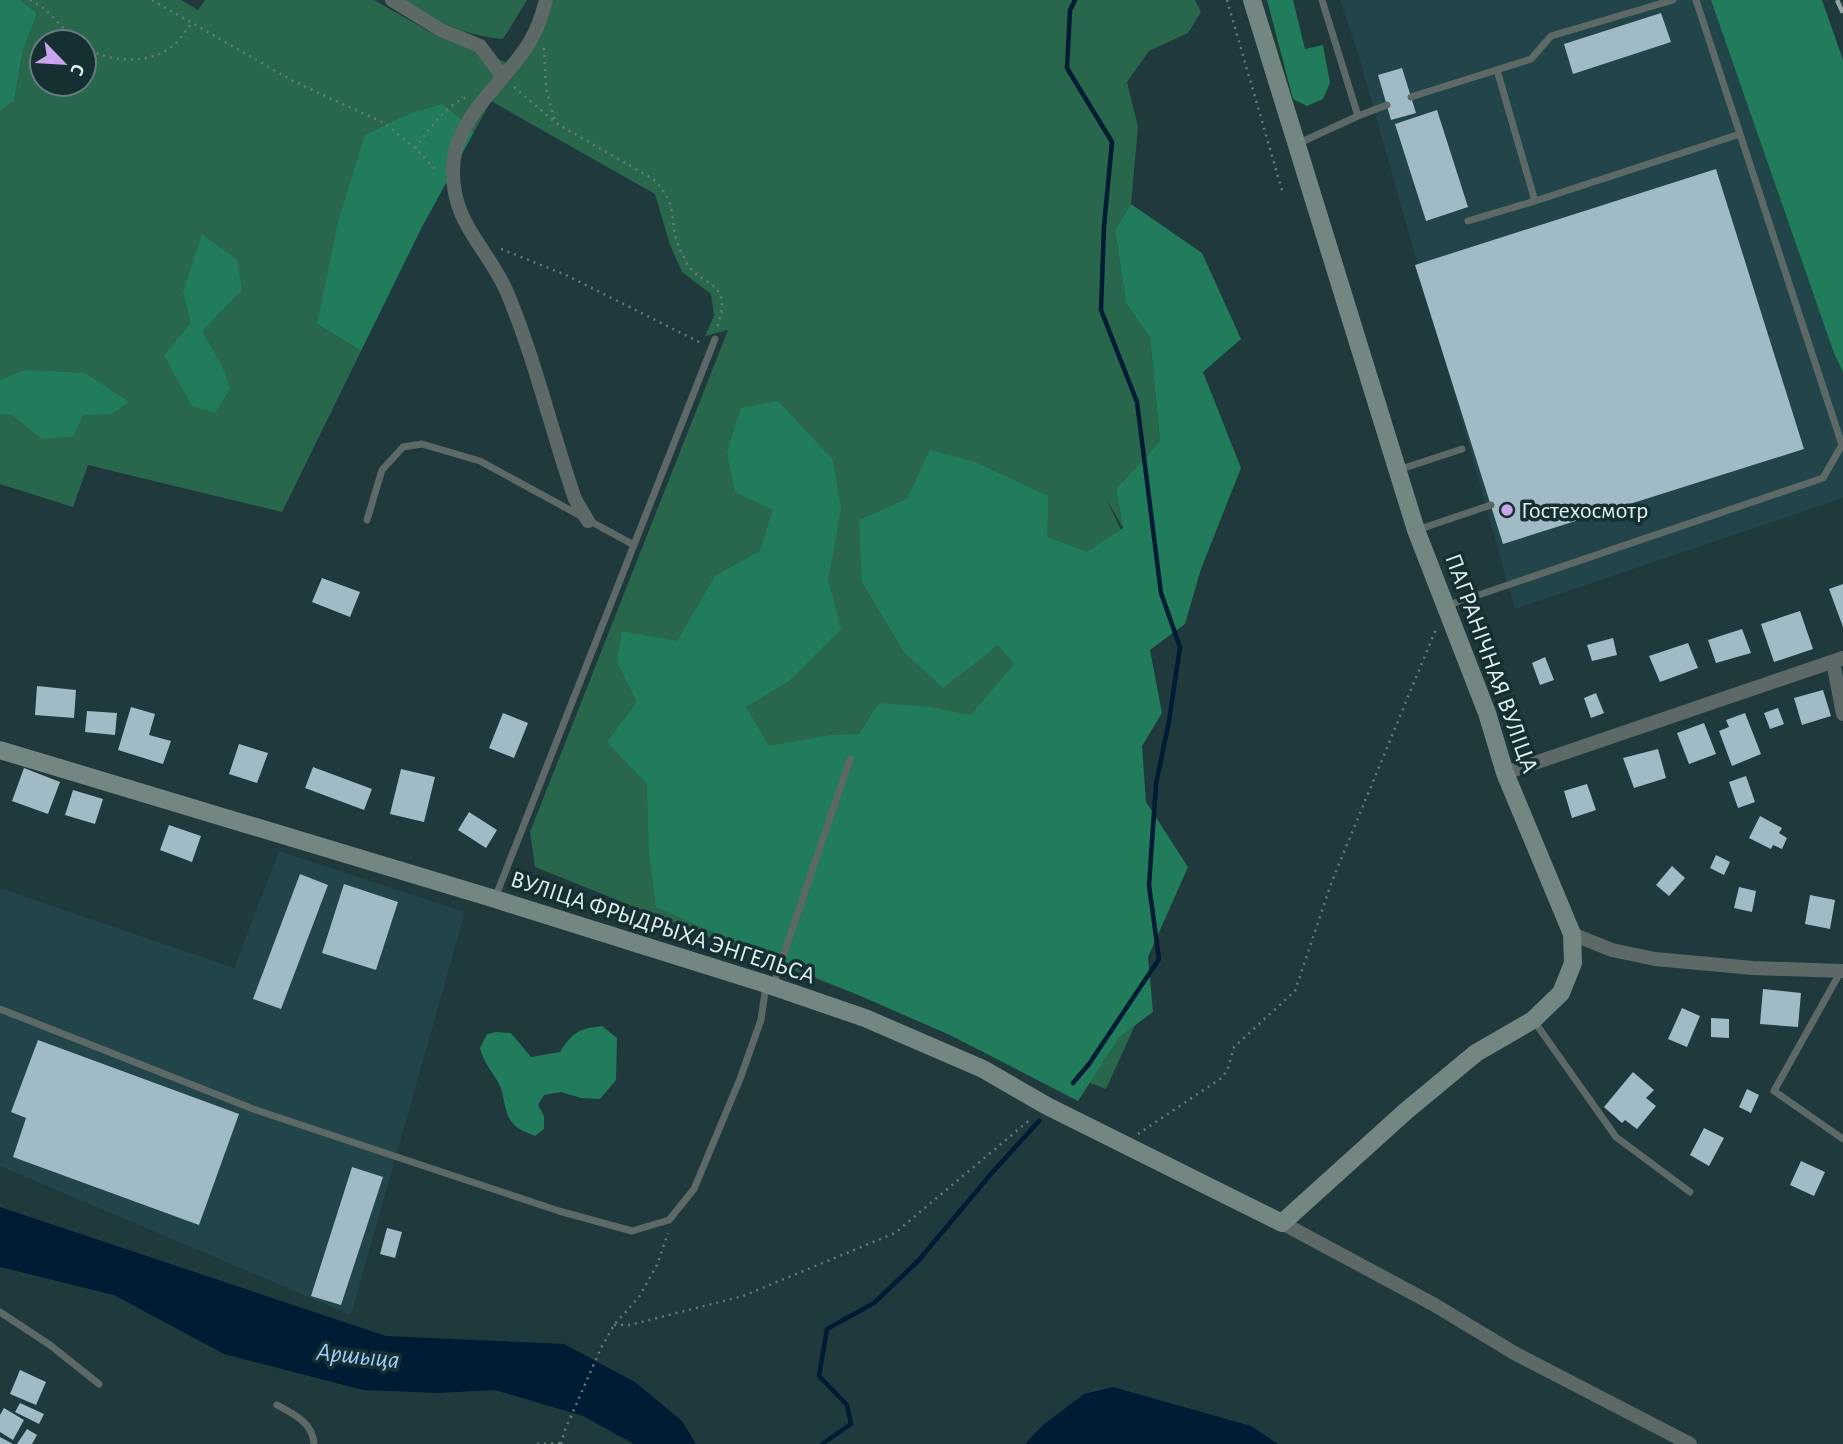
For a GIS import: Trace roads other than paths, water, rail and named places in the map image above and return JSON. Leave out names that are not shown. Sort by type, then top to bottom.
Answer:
[{"type":"street","points":[[392,0],[441,30],[480,46],[503,78]]},
{"type":"street","points":[[546,0],[542,17],[528,49],[473,113],[456,147],[454,188],[463,221],[506,290],[529,351],[572,490],[589,521]]},
{"type":"street","name":"ПАГРАНІЧНАЯ ВУЛІЦА","points":[[1252,0],[1416,530],[1487,713],[1506,773],[1572,934],[1573,963],[1561,993],[1533,1020],[1476,1054],[1406,1111],[1282,1223]]},
{"type":"street","points":[[1506,773],[1838,660],[1843,714]]},
{"type":"street","name":"ВУЛІЦА ФРЫДРЫХА ЭНГЕЛЬСА","points":[[0,751],[495,899],[865,1018],[983,1069],[1047,1106],[1282,1223]]},
{"type":"street","points":[[1572,934],[1612,950],[1655,960],[1753,968],[1842,971]]},
{"type":"street","points":[[1282,1223],[1433,1304],[1516,1354],[1690,1444]]},
{"type":"lane","points":[[1322,0],[1358,116]]},
{"type":"lane","points":[[1411,97],[1531,58],[1551,36],[1673,0]]},
{"type":"lane","points":[[1446,606],[1823,478],[1842,445],[1696,0]]},
{"type":"lane","points":[[1497,70],[1535,201]]},
{"type":"lane","points":[[1296,144],[1387,105]]},
{"type":"lane","points":[[1468,221],[1740,134]]},
{"type":"lane","points":[[495,899],[715,339]]},
{"type":"lane","points":[[367,520],[382,470],[404,447],[422,444],[480,461],[634,545]]},
{"type":"lane","points":[[1397,470],[1462,449]]},
{"type":"lane","points":[[1416,530],[1491,505]]},
{"type":"lane","points":[[0,1009],[256,1110],[559,1211],[632,1231],[668,1220],[694,1189],[740,1079],[761,1020],[769,985],[850,759]]},
{"type":"lane","points":[[1842,971],[1774,1091],[1843,1139]]},
{"type":"lane","points":[[1533,1020],[1616,1137],[1690,1192]]},
{"type":"lane","points":[[0,1312],[50,1345],[99,1384]]},
{"type":"lane","points":[[277,1405],[303,1419],[315,1439],[314,1444]]},
{"type":"water","name":"Аршыца","points":[[0,1207],[386,1336],[564,1344],[635,1382],[682,1421],[696,1444],[634,1444],[583,1416],[495,1390],[438,1393],[363,1390],[224,1354],[114,1295],[0,1267]]},
{"type":"water","points":[[1113,1387],[1251,1426],[1278,1444],[1025,1444],[1043,1425],[1084,1394]]},
{"type":"waterway","points":[[1073,1083],[1089,1064],[1159,959],[1149,885],[1156,784],[1180,647],[1161,593],[1137,402],[1101,310],[1104,226],[1112,142],[1067,68],[1070,10],[1075,0]]},
{"type":"waterway","points":[[822,1444],[851,1424],[847,1405],[819,1376],[827,1329],[874,1303],[918,1261],[1039,1121]]},
{"type":"railway","points":[[1837,0],[1843,13]]},
{"type":"place","name":"Гостехосмотр","points":[[1507,510]]}]
